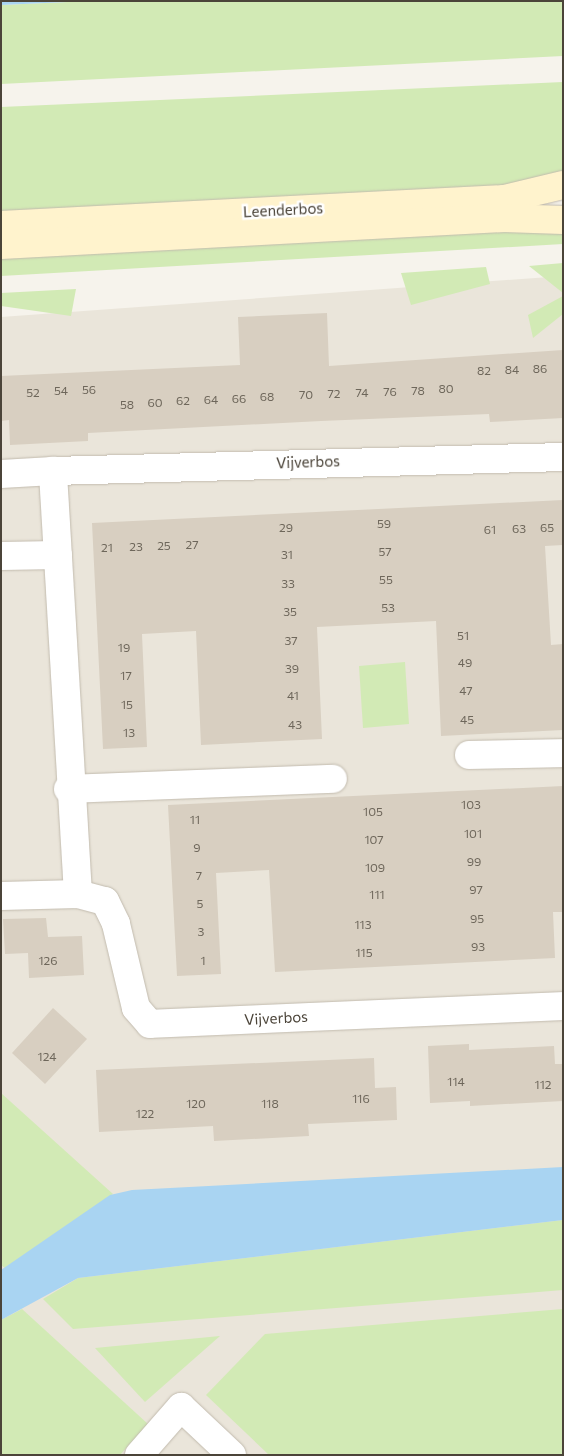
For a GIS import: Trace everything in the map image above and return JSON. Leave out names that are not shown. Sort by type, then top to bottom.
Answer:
[{"type":"main road","name":"Leenderbos","points":[[1,225],[504,198],[563,185]]},
{"type":"main road","name":"Leenderbos","points":[[1,245],[504,218],[563,220]]},
{"type":"street","name":"Vijverbos","points":[[1,474],[563,457]]},
{"type":"street","points":[[53,471],[68,789],[78,894]]},
{"type":"street","points":[[1,556],[58,555]]},
{"type":"street","points":[[469,755],[563,753]]},
{"type":"street","points":[[68,789],[333,779]]},
{"type":"street","name":"Vijverbos","points":[[1,896],[78,894],[105,901],[116,924],[136,1008],[150,1024],[563,1006]]},
{"type":"street","points":[[139,1455],[181,1407],[232,1455]]},
{"type":"shaded area","points":[[563,276],[563,1455],[1,1455],[1,317]]},
{"type":"green space","points":[[89,1],[563,1],[563,56],[1,84],[1,5]]},
{"type":"green space","points":[[563,82],[563,175],[492,187],[1,214],[1,107]]},
{"type":"green space","points":[[563,226],[563,244],[1,276],[1,251]]},
{"type":"green space","points":[[563,263],[563,293],[529,266]]},
{"type":"green space","points":[[486,267],[490,284],[411,305],[401,273]]},
{"type":"green space","points":[[76,289],[71,316],[1,306],[1,293]]},
{"type":"green space","points":[[563,296],[563,314],[533,338],[528,315]]},
{"type":"green space","points":[[405,662],[409,724],[363,728],[359,666]]},
{"type":"green space","points":[[1,1093],[113,1194],[6,1269],[1,1265]]},
{"type":"green space","points":[[563,1220],[563,1290],[73,1329],[43,1299],[78,1278]]},
{"type":"green space","points":[[22,1309],[148,1424],[120,1455],[1,1455],[1,1320]]},
{"type":"green space","points":[[563,1309],[563,1455],[269,1455],[206,1395],[265,1334]]},
{"type":"green space","points":[[220,1336],[145,1402],[95,1348]]},
{"type":"water","points":[[1,1],[89,1],[1,5]]},
{"type":"water","points":[[563,1167],[563,1220],[78,1278],[1,1320],[1,1270],[110,1195],[132,1190]]},
{"type":"building","points":[[327,313],[329,366],[563,350],[563,418],[490,422],[489,414],[321,421],[88,433],[88,441],[10,445],[9,420],[1,421],[1,376],[240,365],[238,317]]},
{"type":"building","points":[[563,500],[563,545],[545,546],[551,645],[563,644],[563,730],[441,736],[436,621],[317,627],[322,739],[201,745],[196,631],[142,634],[147,747],[103,749],[92,523]]},
{"type":"building","points":[[563,786],[563,912],[553,912],[555,958],[275,972],[269,870],[216,873],[221,974],[177,976],[168,805]]},
{"type":"building","points":[[46,918],[48,937],[82,936],[84,975],[29,978],[28,953],[5,954],[3,919]]},
{"type":"building","points":[[53,1008],[87,1039],[45,1084],[12,1053]]},
{"type":"building","points":[[469,1044],[469,1050],[554,1046],[555,1064],[563,1064],[563,1101],[470,1106],[470,1101],[430,1103],[428,1046]]},
{"type":"building","points":[[374,1058],[375,1088],[396,1087],[397,1120],[308,1124],[309,1136],[214,1141],[213,1126],[99,1132],[96,1070]]}]
